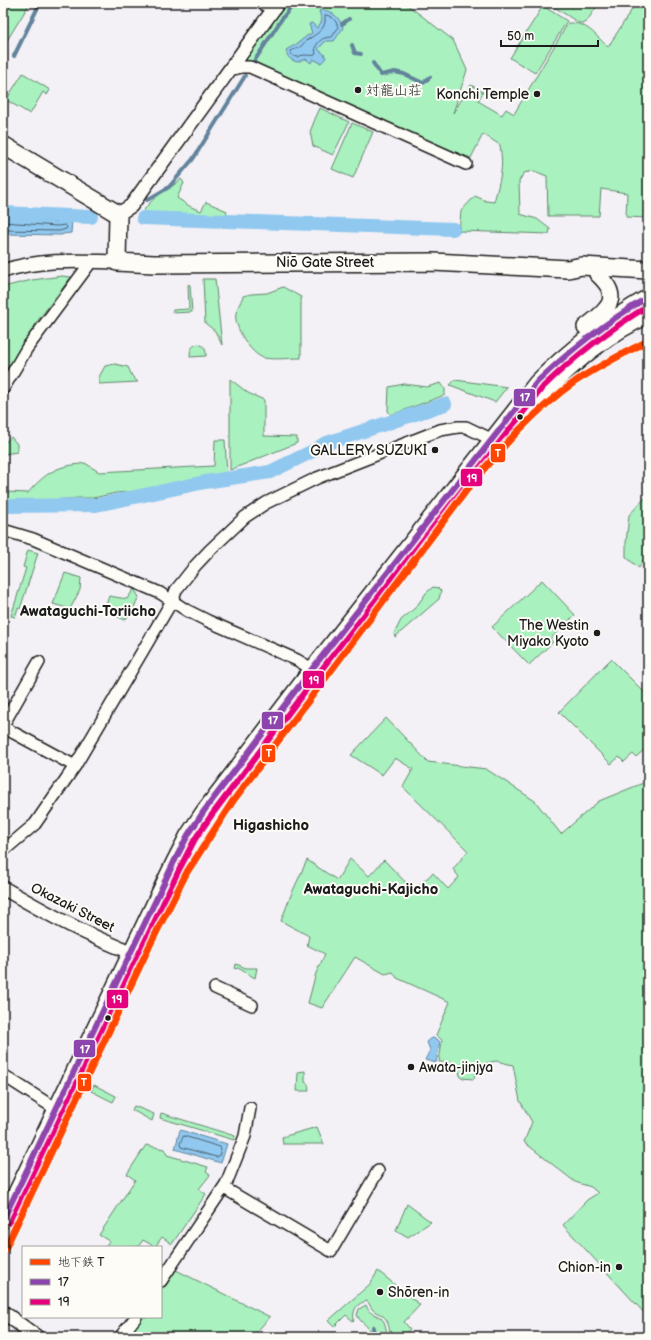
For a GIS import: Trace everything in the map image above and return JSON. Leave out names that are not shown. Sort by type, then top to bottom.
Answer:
[{"type":"main road","points":[[3,145],[118,214],[117,262]]},
{"type":"main road","name":"Niō Gate Street","points":[[117,262],[154,264],[433,262],[568,269],[582,266],[648,270]]},
{"type":"main road","points":[[568,269],[581,272],[648,280]]},
{"type":"main road","points":[[493,440],[509,411],[541,369],[563,346],[607,308],[611,300],[609,288],[597,274]]},
{"type":"main road","points":[[3,1220],[174,862],[196,823],[220,789],[312,669],[537,382],[553,366],[602,326],[648,297]]},
{"type":"main road","points":[[493,440],[574,366],[596,348],[621,329],[648,316]]},
{"type":"street","points":[[118,214],[131,206],[230,70],[271,5]]},
{"type":"street","points":[[230,70],[242,66],[250,67],[466,164]]},
{"type":"street","name":"Niō Gate Street","points":[[3,271],[39,263],[66,261],[117,262]]},
{"type":"street","points":[[3,389],[27,348],[91,262]]},
{"type":"street","points":[[3,851],[35,824],[75,766],[172,601],[176,590],[195,566],[228,533],[256,509],[317,478],[440,430],[458,426],[466,427],[493,440]]},
{"type":"street","points":[[3,530],[33,539],[160,593],[208,621],[297,660],[312,669]]},
{"type":"street","points":[[39,662],[3,726],[75,766]]},
{"type":"street","name":"Okazaki Street","points":[[3,888],[30,904],[113,946],[131,952]]},
{"type":"street","points":[[216,988],[252,1005]]},
{"type":"street","points":[[3,1075],[56,1109]]},
{"type":"street","points":[[162,1281],[224,1188],[245,1136],[250,1108]]},
{"type":"street","points":[[224,1188],[331,1251],[378,1171]]},
{"type":"street","points":[[3,1312],[37,1337]]},
{"type":"street","points":[[120,1337],[135,1318]]},
{"type":"green space","points":[[3,3],[30,3],[3,47]]},
{"type":"green space","points":[[285,3],[405,3],[453,40],[467,70],[453,113],[471,85],[483,92],[478,101],[502,115],[506,109],[514,114],[568,23],[575,23],[586,27],[608,47],[636,3],[648,3],[648,218],[626,217],[627,193],[601,189],[599,216],[548,216],[547,176],[534,171],[524,173],[519,181],[520,214],[537,219],[550,229],[549,234],[459,231],[461,211],[475,196],[486,201],[494,202],[500,180],[500,145],[483,134],[471,158],[360,115],[244,62]]},
{"type":"green space","points":[[548,3],[599,3],[587,21],[584,23],[579,23]]},
{"type":"green space","points":[[543,6],[567,21],[535,73],[510,58]]},
{"type":"green space","points":[[23,73],[50,90],[47,95],[43,92],[30,114],[6,100]]},
{"type":"green space","points":[[320,108],[349,122],[333,155],[313,146],[310,132]]},
{"type":"green space","points":[[352,123],[373,132],[353,178],[332,169]]},
{"type":"green space","points":[[181,179],[184,183],[177,198],[191,207],[201,211],[206,202],[227,211],[225,219],[141,216],[151,201]]},
{"type":"green space","points":[[62,276],[71,277],[39,319],[3,379],[3,287],[32,280]]},
{"type":"green space","points":[[203,279],[215,279],[222,345],[215,331],[205,323]]},
{"type":"green space","points":[[189,284],[192,312],[173,313],[173,310],[189,309]]},
{"type":"green space","points":[[283,287],[301,297],[301,358],[264,358],[254,352],[244,339],[237,325],[236,313],[243,296],[267,293]]},
{"type":"green space","points":[[198,344],[205,348],[206,356],[190,357],[191,349]]},
{"type":"green space","points":[[115,364],[128,367],[132,376],[138,382],[99,384],[99,377],[105,366]]},
{"type":"green space","points":[[230,379],[248,393],[264,400],[264,436],[297,437],[297,443],[230,470]]},
{"type":"green space","points":[[455,380],[507,387],[495,402],[450,385]]},
{"type":"green space","points":[[441,383],[445,389],[445,395],[391,415],[388,411],[389,387],[404,384],[427,387]]},
{"type":"green space","points":[[11,437],[17,444],[17,452],[4,454],[5,472],[3,472],[3,444]]},
{"type":"green space","points":[[215,440],[225,440],[227,474],[181,482],[169,488],[116,493],[93,498],[3,504],[3,490],[6,492],[28,493],[38,482],[56,470],[63,467],[85,463],[99,472],[214,466]]},
{"type":"green space","points":[[648,495],[648,553],[639,568],[626,557],[629,515]]},
{"type":"green space","points":[[28,550],[38,553],[20,609],[18,608],[15,617],[11,616],[26,568],[23,567]]},
{"type":"green space","points":[[65,573],[81,578],[80,590],[70,609],[53,604]]},
{"type":"green space","points":[[542,580],[575,615],[550,639],[553,642],[529,665],[492,627]]},
{"type":"green space","points":[[433,587],[438,588],[441,591],[439,599],[395,637],[394,634],[401,620],[416,607],[426,593]]},
{"type":"green space","points":[[134,589],[139,597],[132,611],[125,620],[104,611],[109,596],[127,599]]},
{"type":"green space","points":[[611,659],[648,696],[648,752],[645,749],[636,757],[633,754],[624,762],[619,757],[611,764],[559,712]]},
{"type":"green space","points":[[386,718],[428,762],[486,769],[535,801],[561,834],[599,801],[648,781],[647,1316],[563,1225],[587,1200],[598,1193],[591,1187],[575,1182],[524,1142],[532,1122],[520,1101],[513,1065],[496,1061],[477,1065],[474,1079],[461,1078],[457,1066],[454,1063],[439,1062],[442,1040],[436,1035],[450,1002],[397,978],[393,972],[385,974],[355,957],[322,1008],[308,1003],[316,973],[325,954],[307,945],[309,936],[281,921],[307,860],[337,880],[350,859],[369,876],[384,860],[413,890],[433,873],[448,889],[459,877],[453,869],[468,851],[403,787],[413,769],[395,758],[382,775],[351,755]]},
{"type":"green space","points":[[236,964],[246,968],[257,968],[255,978],[238,968],[235,969]]},
{"type":"green space","points":[[305,1071],[305,1082],[308,1084],[309,1091],[297,1091],[298,1072]]},
{"type":"green space","points":[[94,1085],[116,1096],[113,1102],[91,1091]]},
{"type":"green space","points":[[134,1106],[154,1114],[152,1121],[132,1110]]},
{"type":"green space","points":[[161,1113],[235,1136],[234,1140],[160,1118]]},
{"type":"green space","points":[[317,1127],[324,1144],[283,1144],[282,1137]]},
{"type":"green space","points":[[146,1145],[164,1149],[167,1155],[208,1167],[206,1172],[210,1175],[199,1189],[206,1194],[172,1244],[162,1237],[156,1246],[143,1240],[139,1246],[106,1246],[109,1241],[99,1235],[135,1180],[127,1174]]},
{"type":"green space","points":[[407,1204],[431,1222],[408,1237],[396,1230]]},
{"type":"green space","points":[[174,1269],[270,1317],[252,1337],[125,1337],[140,1318],[162,1318],[162,1287]]},
{"type":"green space","points":[[378,1271],[420,1305],[404,1322],[410,1329],[402,1337],[392,1337],[385,1318],[373,1310],[367,1301],[358,1305],[354,1313],[353,1321],[346,1315],[334,1327],[328,1321],[370,1284]]},
{"type":"green space","points":[[366,1305],[370,1312],[383,1320],[388,1337],[376,1337],[374,1325],[372,1326],[372,1337],[370,1337],[367,1326],[357,1315],[359,1309]]},
{"type":"water","points":[[319,11],[329,11],[335,15],[343,28],[334,41],[326,41],[318,49],[326,58],[321,63],[313,59],[311,63],[306,59],[297,62],[292,60],[287,55],[286,50],[312,33],[309,24],[312,23],[317,28],[322,21]]},
{"type":"water","points":[[3,218],[57,222],[58,220],[72,221],[71,233],[62,235],[3,234]]},
{"type":"water","points":[[432,1038],[437,1039],[440,1042],[436,1063],[425,1060],[430,1050],[427,1042]]},
{"type":"water","points":[[180,1130],[227,1144],[221,1163],[175,1149]]},
{"type":"waterway","points":[[14,56],[40,3]]},
{"type":"waterway","points":[[253,63],[283,17],[295,3]]},
{"type":"waterway","points":[[342,24],[349,19]]},
{"type":"waterway","points":[[352,45],[355,53],[361,54]]},
{"type":"waterway","points":[[373,63],[381,75],[395,72],[404,74],[423,83],[430,77]]},
{"type":"waterway","points":[[147,200],[169,187],[193,159],[245,76]]},
{"type":"waterway","points":[[3,213],[91,217]]},
{"type":"waterway","points":[[143,218],[453,229]]},
{"type":"waterway","points":[[3,506],[96,505],[205,482],[270,472],[324,444],[445,404]]},
{"type":"waterway","points":[[373,1327],[374,1337]]},
{"type":"metro line","name":"T","points":[[3,1253],[150,945],[187,872],[233,801],[472,483],[496,455],[534,416],[561,392],[594,370],[648,341]]},
{"type":"transit line","name":"17","points":[[3,1220],[174,862],[188,835],[204,811],[312,669],[537,382],[590,336],[648,297]]},
{"type":"transit line","name":"19","points":[[10,1223],[181,866],[195,839],[211,816],[318,674],[543,387],[593,344],[648,306]]},
{"type":"place","name":"対龍山荘","points":[[358,90]]},
{"type":"place","name":"Konchi Temple","points":[[537,94]]},
{"type":"place","name":"GALLERY SUZUKI","points":[[435,450]]},
{"type":"place","name":"The Westin Miyako Kyoto","points":[[597,633]]},
{"type":"place","name":"Awata-jinjya","points":[[411,1067]]},
{"type":"place","name":"Chion-in","points":[[619,1267]]},
{"type":"place","name":"Shōren-in","points":[[380,1292]]},
{"type":"district","name":"Awataguchi-Toriicho","points":[[88,611]]},
{"type":"district","name":"Higashicho","points":[[271,825]]},
{"type":"district","name":"Awataguchi-Kajicho","points":[[371,889]]}]
